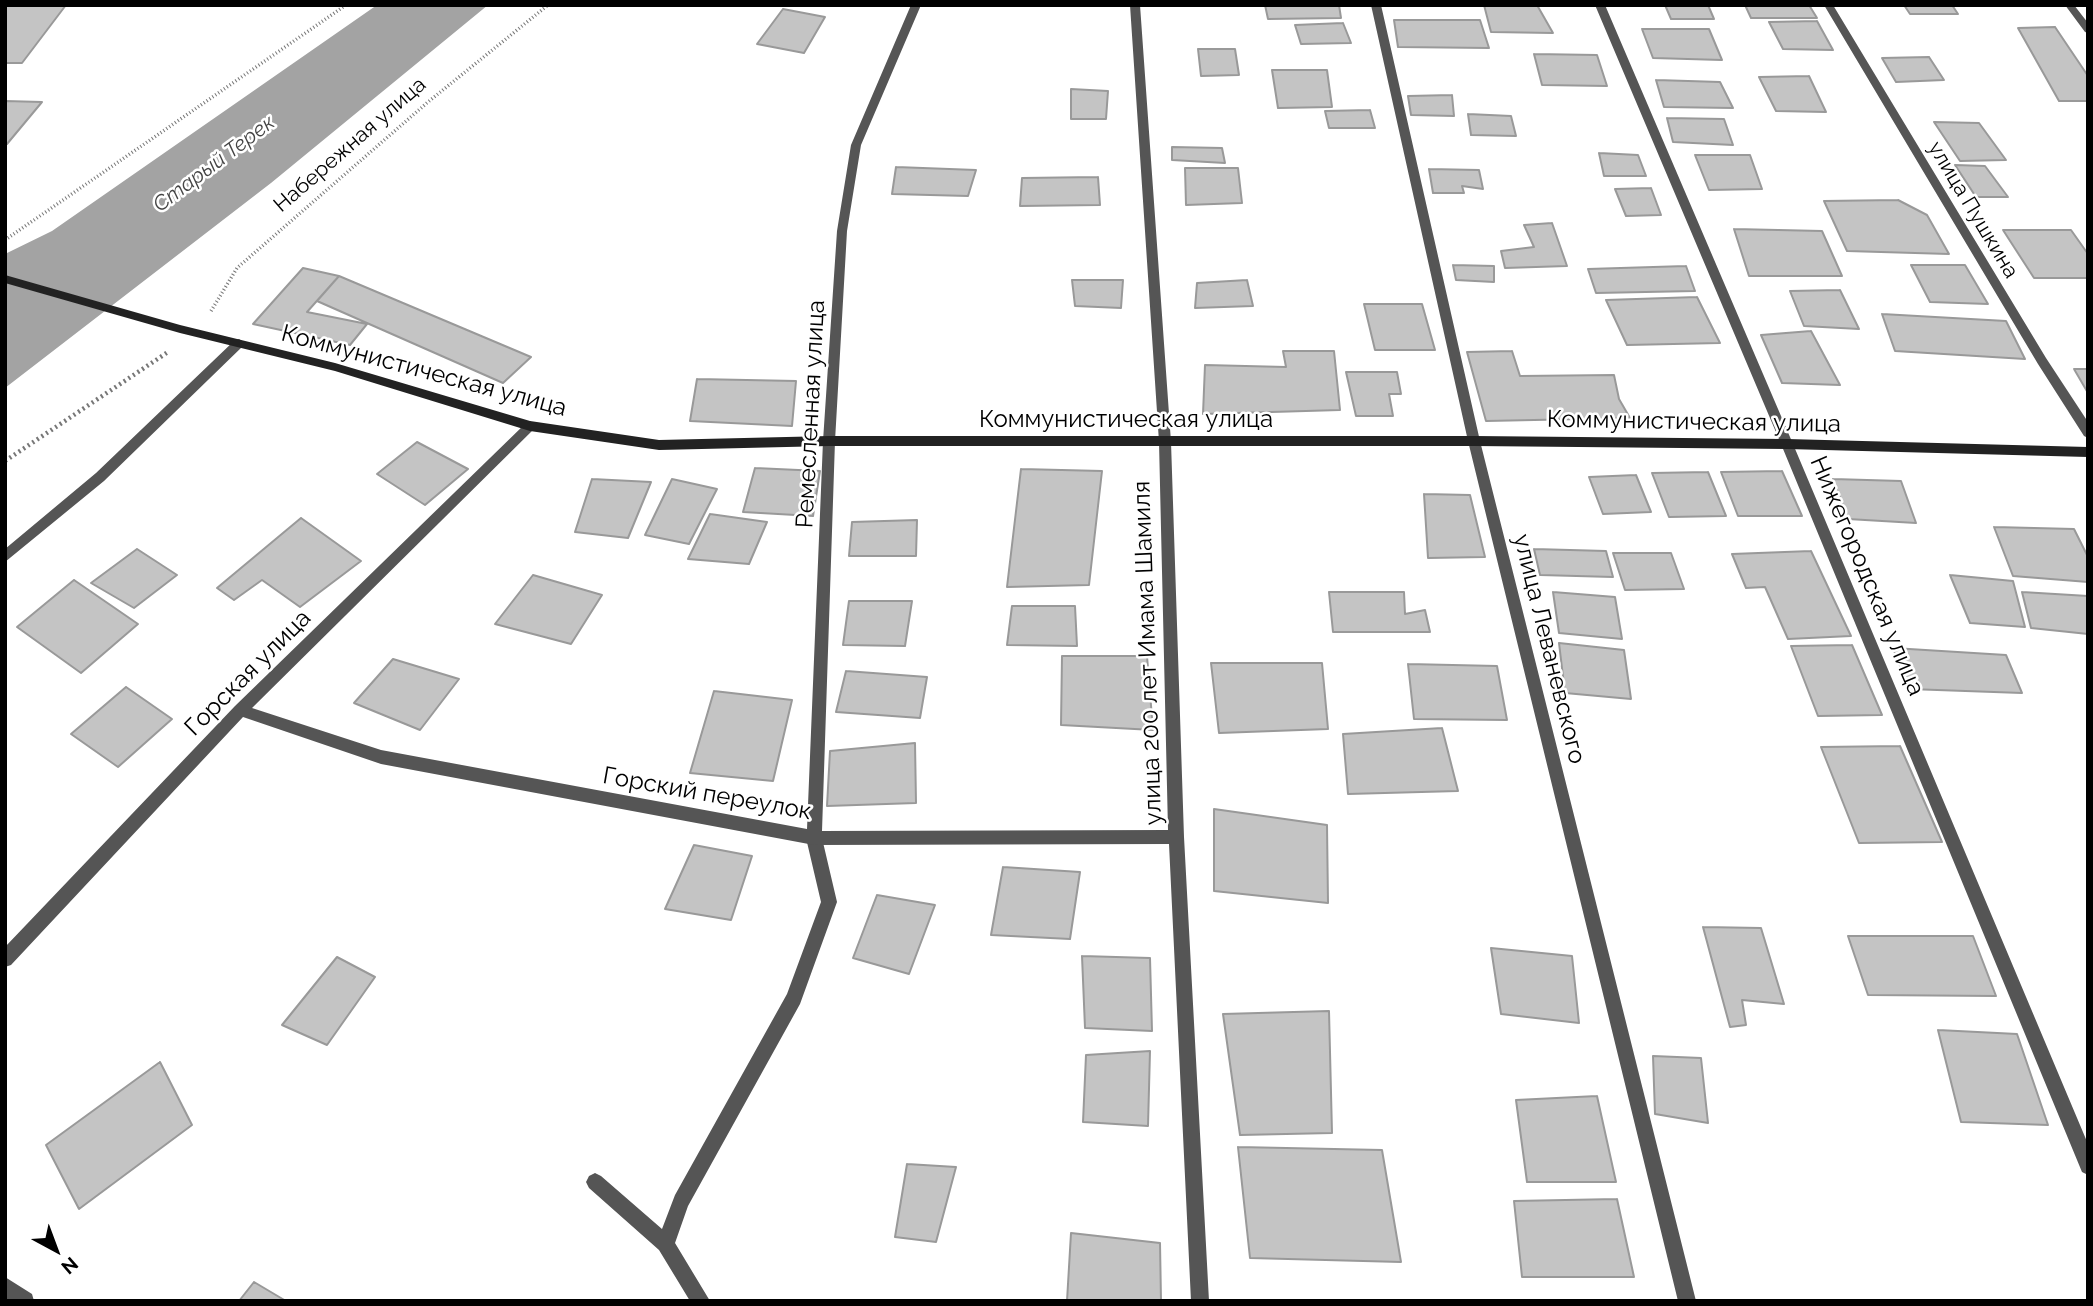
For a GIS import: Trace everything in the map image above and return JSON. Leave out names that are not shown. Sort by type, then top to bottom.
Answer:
[{"type":"street","name":"Ремесленная улица","points":[[666,1244],[681,1201],[794,999],[829,902],[814,838],[829,441],[842,230],[856,145],[916,5]]},
{"type":"street","name":"улица 200 лет Имама Шамиля","points":[[1135,5],[1165,442],[1176,837],[1200,1301]]},
{"type":"street","name":"улица Леваневского","points":[[1376,5],[1474,441],[1687,1301]]},
{"type":"street","name":"Нижегородская улица","points":[[1600,5],[1787,444],[2088,1166]]},
{"type":"street","name":"улица Пушкина","points":[[1828,5],[2042,362],[2088,433]]},
{"type":"street","points":[[2069,5],[2088,30]]},
{"type":"street","name":"Коммунистическая улица","points":[[5,279],[180,329],[335,367],[530,426],[659,445],[829,441],[1474,441],[1787,444],[2088,452]]},
{"type":"street","points":[[5,556],[100,477],[239,343]]},
{"type":"street","name":"Горская улица","points":[[5,959],[240,710],[530,426]]},
{"type":"street","name":"Горский переулок","points":[[240,710],[381,757],[814,838],[1176,837]]},
{"type":"street","points":[[595,1182],[666,1244],[701,1301]]},
{"type":"street","points":[[5,1286],[25,1301]]},
{"type":"path","points":[[5,240],[346,5]]},
{"type":"path","name":"Набережная улица","points":[[197,333],[237,268],[428,102],[548,5]]},
{"type":"path","points":[[5,461],[197,333]]},
{"type":"water","name":"Старый Терек","points":[[377,5],[488,5],[271,183],[5,388],[5,254],[52,231]]},
{"type":"building","points":[[5,5],[66,5],[22,63],[5,63]]},
{"type":"building","points":[[1265,5],[1339,5],[1341,18],[1268,19]]},
{"type":"building","points":[[1484,5],[1537,5],[1553,33],[1491,32]]},
{"type":"building","points":[[1665,5],[1708,5],[1714,19],[1671,19]]},
{"type":"building","points":[[1745,5],[1809,5],[1817,18],[1751,18]]},
{"type":"building","points":[[1904,5],[1952,5],[1958,14],[1910,14]]},
{"type":"building","points":[[783,9],[825,17],[804,53],[757,44]]},
{"type":"building","points":[[1394,20],[1480,20],[1489,48],[1398,47]]},
{"type":"building","points":[[1817,21],[1833,50],[1783,49],[1769,22]]},
{"type":"building","points":[[1343,23],[1351,43],[1301,44],[1295,25]]},
{"type":"building","points":[[2055,27],[2088,76],[2088,101],[2059,101],[2018,28]]},
{"type":"building","points":[[1642,29],[1709,29],[1722,60],[1653,58]]},
{"type":"building","points":[[1198,49],[1235,49],[1239,75],[1201,76]]},
{"type":"building","points":[[1534,54],[1597,55],[1607,86],[1542,85]]},
{"type":"building","points":[[1929,57],[1944,80],[1896,82],[1882,58]]},
{"type":"building","points":[[1272,70],[1327,70],[1332,107],[1278,108]]},
{"type":"building","points":[[1809,76],[1826,112],[1776,111],[1759,77]]},
{"type":"building","points":[[1656,80],[1720,82],[1733,108],[1664,107]]},
{"type":"building","points":[[1071,89],[1108,91],[1106,119],[1071,119]]},
{"type":"building","points":[[1452,95],[1454,116],[1411,115],[1408,96]]},
{"type":"building","points":[[5,101],[42,102],[7,144],[5,144]]},
{"type":"building","points":[[1370,110],[1375,128],[1329,128],[1325,111]]},
{"type":"building","points":[[1468,114],[1511,116],[1516,136],[1471,135]]},
{"type":"building","points":[[1667,118],[1724,119],[1733,145],[1673,142]]},
{"type":"building","points":[[1934,122],[1979,123],[2006,160],[1960,161]]},
{"type":"building","points":[[1172,147],[1222,148],[1225,163],[1172,160]]},
{"type":"building","points":[[1599,153],[1638,155],[1646,176],[1604,176]]},
{"type":"building","points":[[1695,155],[1750,155],[1762,189],[1709,190]]},
{"type":"building","points":[[1955,165],[1985,166],[2008,197],[1976,197]]},
{"type":"building","points":[[896,167],[976,170],[968,196],[892,194]]},
{"type":"building","points":[[1185,168],[1238,168],[1242,203],[1186,205]]},
{"type":"building","points":[[1429,169],[1479,170],[1483,189],[1462,186],[1464,193],[1433,193]]},
{"type":"building","points":[[1098,177],[1100,205],[1020,206],[1022,178]]},
{"type":"building","points":[[1651,188],[1661,215],[1626,216],[1615,189]]},
{"type":"building","points":[[1898,200],[1927,215],[1949,254],[1847,251],[1824,201]]},
{"type":"building","points":[[1552,223],[1567,266],[1505,268],[1501,251],[1534,247],[1524,225]]},
{"type":"building","points":[[1734,229],[1822,231],[1842,276],[1749,276]]},
{"type":"building","points":[[2003,230],[2071,230],[2088,254],[2088,278],[2034,278]]},
{"type":"building","points":[[1453,265],[1494,266],[1494,282],[1456,280]]},
{"type":"building","points":[[1911,265],[1965,265],[1988,304],[1930,302]]},
{"type":"building","points":[[1686,266],[1695,291],[1596,293],[1588,269]]},
{"type":"building","points":[[303,268],[339,276],[307,312],[367,324],[350,345],[253,324]]},
{"type":"building","points":[[339,276],[531,357],[503,383],[317,301]]},
{"type":"building","points":[[1072,280],[1123,280],[1121,308],[1075,306]]},
{"type":"building","points":[[1247,280],[1253,306],[1195,308],[1197,283]]},
{"type":"building","points":[[1840,290],[1859,329],[1804,326],[1790,291]]},
{"type":"building","points":[[1697,297],[1720,343],[1627,345],[1606,300]]},
{"type":"building","points":[[1364,304],[1422,304],[1435,350],[1375,350]]},
{"type":"building","points":[[1882,314],[2006,321],[2025,359],[1895,351]]},
{"type":"building","points":[[1811,331],[1840,385],[1782,383],[1761,335]]},
{"type":"building","points":[[1283,351],[1334,351],[1340,410],[1203,414],[1205,365],[1286,367]]},
{"type":"building","points":[[1512,351],[1520,376],[1614,375],[1619,399],[1630,418],[1486,421],[1467,352]]},
{"type":"building","points":[[2074,369],[2088,369],[2088,393]]},
{"type":"building","points":[[1346,372],[1397,372],[1401,394],[1389,394],[1393,416],[1356,416]]},
{"type":"building","points":[[697,379],[796,381],[792,426],[690,421]]},
{"type":"building","points":[[417,442],[468,469],[425,505],[377,474]]},
{"type":"building","points":[[755,468],[820,471],[813,516],[743,512]]},
{"type":"building","points":[[1021,469],[1102,471],[1089,585],[1007,587]]},
{"type":"building","points":[[1782,471],[1802,516],[1738,516],[1721,472]]},
{"type":"building","points":[[1708,472],[1726,516],[1669,517],[1652,473]]},
{"type":"building","points":[[1636,475],[1651,512],[1603,514],[1589,477]]},
{"type":"building","points":[[592,479],[651,482],[628,538],[575,532]]},
{"type":"building","points":[[672,479],[717,489],[689,544],[645,535]]},
{"type":"building","points":[[1833,479],[1901,481],[1916,523],[1848,519]]},
{"type":"building","points":[[1424,494],[1470,495],[1485,557],[1428,558]]},
{"type":"building","points":[[710,514],[767,522],[749,564],[688,559]]},
{"type":"building","points":[[301,518],[361,561],[300,607],[262,580],[234,600],[217,588]]},
{"type":"building","points":[[917,520],[916,556],[849,556],[852,522]]},
{"type":"building","points":[[1994,527],[2074,529],[2088,557],[2088,582],[2013,576]]},
{"type":"building","points":[[137,549],[177,575],[134,608],[91,583]]},
{"type":"building","points":[[1534,549],[1606,551],[1613,577],[1540,575]]},
{"type":"building","points":[[1811,551],[1851,636],[1788,639],[1765,587],[1746,588],[1732,554]]},
{"type":"building","points":[[1613,553],[1671,553],[1684,589],[1625,590]]},
{"type":"building","points":[[533,575],[602,595],[571,644],[495,624]]},
{"type":"building","points":[[1950,575],[2013,581],[2025,627],[1970,623]]},
{"type":"building","points":[[74,580],[138,624],[81,673],[17,627]]},
{"type":"building","points":[[1329,592],[1404,592],[1405,614],[1425,610],[1430,632],[1333,632]]},
{"type":"building","points":[[1553,592],[1615,597],[1622,639],[1559,633]]},
{"type":"building","points":[[2022,592],[2088,596],[2088,634],[2031,628]]},
{"type":"building","points":[[849,601],[912,601],[905,646],[843,645]]},
{"type":"building","points":[[1012,606],[1075,606],[1077,646],[1007,645]]},
{"type":"building","points":[[1559,643],[1624,650],[1631,699],[1565,693]]},
{"type":"building","points":[[1852,645],[1882,715],[1818,716],[1791,646]]},
{"type":"building","points":[[1893,648],[2006,655],[2022,693],[1909,689]]},
{"type":"building","points":[[1062,656],[1147,656],[1153,730],[1061,725]]},
{"type":"building","points":[[393,659],[459,679],[420,730],[354,703]]},
{"type":"building","points":[[1211,663],[1322,663],[1328,729],[1219,733]]},
{"type":"building","points":[[1408,664],[1497,666],[1507,720],[1414,719]]},
{"type":"building","points":[[846,671],[927,677],[920,718],[836,712]]},
{"type":"building","points":[[126,687],[172,719],[118,767],[71,734]]},
{"type":"building","points":[[714,691],[792,700],[773,781],[690,773]]},
{"type":"building","points":[[1442,728],[1458,791],[1348,794],[1343,734]]},
{"type":"building","points":[[915,743],[916,803],[827,806],[830,751]]},
{"type":"building","points":[[1900,746],[1942,842],[1859,843],[1821,747]]},
{"type":"building","points":[[1214,809],[1327,825],[1328,903],[1214,891]]},
{"type":"building","points":[[694,845],[752,856],[731,920],[665,909]]},
{"type":"building","points":[[1003,867],[1080,872],[1070,939],[991,935]]},
{"type":"building","points":[[877,895],[935,905],[909,974],[853,958]]},
{"type":"building","points":[[1703,927],[1761,928],[1784,1004],[1742,1000],[1746,1025],[1730,1027]]},
{"type":"building","points":[[1848,936],[1973,936],[1996,996],[1868,995]]},
{"type":"building","points":[[1491,948],[1572,956],[1579,1023],[1501,1014]]},
{"type":"building","points":[[1082,956],[1150,958],[1152,1031],[1085,1028]]},
{"type":"building","points":[[337,957],[375,977],[327,1045],[282,1025]]},
{"type":"building","points":[[1329,1011],[1332,1133],[1240,1135],[1223,1014]]},
{"type":"building","points":[[1938,1030],[2017,1034],[2048,1125],[1961,1122]]},
{"type":"building","points":[[1150,1051],[1148,1126],[1083,1122],[1086,1055]]},
{"type":"building","points":[[1653,1056],[1701,1058],[1708,1123],[1655,1114]]},
{"type":"building","points":[[160,1062],[192,1125],[79,1209],[46,1145]]},
{"type":"building","points":[[1597,1096],[1616,1182],[1527,1182],[1516,1100]]},
{"type":"building","points":[[1238,1147],[1382,1150],[1401,1262],[1250,1258]]},
{"type":"building","points":[[907,1164],[956,1167],[936,1242],[895,1237]]},
{"type":"building","points":[[1617,1199],[1634,1277],[1522,1277],[1514,1201]]},
{"type":"building","points":[[1071,1233],[1160,1243],[1161,1301],[1067,1301]]},
{"type":"building","points":[[254,1282],[286,1301],[239,1301]]}]
